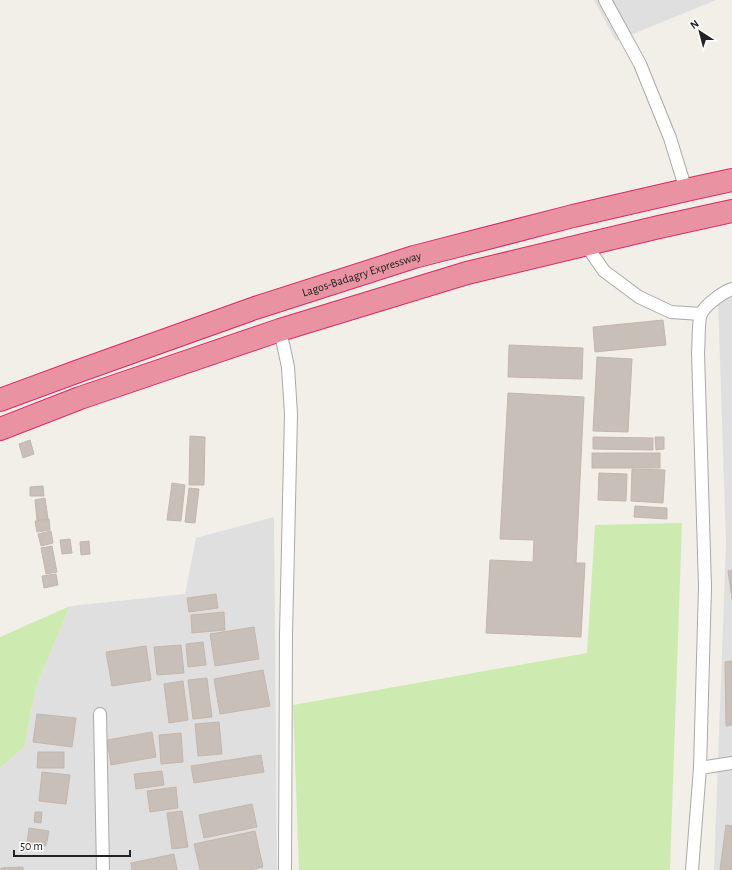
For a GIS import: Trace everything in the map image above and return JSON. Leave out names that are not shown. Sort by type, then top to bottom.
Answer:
[{"type":"highway","name":"Lagos-Badagry Expressway","points":[[0,400],[255,308],[414,257],[573,216],[732,180]]},
{"type":"highway","points":[[0,429],[80,398],[280,330],[467,273],[732,211]]},
{"type":"street","points":[[605,0],[640,64],[670,138],[686,190]]},
{"type":"street","points":[[586,245],[604,271],[639,297],[670,312],[701,314]]},
{"type":"street","points":[[692,870],[700,768],[705,587],[698,352],[701,314],[712,301],[727,290],[732,289]]},
{"type":"street","points":[[280,330],[288,367],[291,414],[286,627],[285,870]]},
{"type":"street","points":[[100,714],[103,870]]},
{"type":"street","points":[[700,768],[732,763]]},
{"type":"shaded area","points":[[594,0],[716,0],[616,41]]},
{"type":"shaded area","points":[[732,294],[732,870],[714,870],[726,542],[718,299]]},
{"type":"shaded area","points":[[274,517],[277,870],[0,870],[0,768],[24,747],[36,687],[70,606],[185,594],[196,538]]},
{"type":"green space","points":[[682,523],[670,870],[299,870],[293,705],[587,653],[595,525]]},
{"type":"green space","points":[[70,606],[36,687],[24,747],[0,768],[0,637]]},
{"type":"building","points":[[663,320],[666,345],[595,352],[593,327]]},
{"type":"building","points":[[509,345],[583,348],[582,379],[508,377]]},
{"type":"building","points":[[597,357],[632,359],[628,432],[593,431]]},
{"type":"building","points":[[508,393],[584,397],[576,563],[585,563],[581,637],[486,633],[490,560],[533,562],[534,540],[500,539]]},
{"type":"building","points":[[190,436],[205,437],[204,485],[189,485]]},
{"type":"building","points":[[593,437],[653,438],[653,450],[593,449]]},
{"type":"building","points":[[655,437],[664,437],[664,449],[656,450]]},
{"type":"building","points":[[30,440],[34,454],[23,458],[19,444]]},
{"type":"building","points":[[592,453],[660,453],[660,468],[592,468]]},
{"type":"building","points":[[632,469],[665,470],[663,503],[631,501]]},
{"type":"building","points":[[599,473],[627,474],[626,501],[598,500]]},
{"type":"building","points":[[172,483],[185,485],[181,521],[167,520]]},
{"type":"building","points":[[43,486],[44,496],[30,496],[30,487]]},
{"type":"building","points":[[189,488],[199,489],[195,523],[185,522]]},
{"type":"building","points":[[45,498],[48,519],[37,520],[35,500]]},
{"type":"building","points":[[635,506],[667,508],[667,519],[634,517]]},
{"type":"building","points":[[49,519],[50,530],[37,532],[35,521]]},
{"type":"building","points":[[51,531],[53,543],[41,546],[38,534]]},
{"type":"building","points":[[70,539],[72,553],[62,554],[60,540]]},
{"type":"building","points":[[89,541],[90,554],[81,555],[80,542]]},
{"type":"building","points":[[52,546],[57,572],[46,574],[41,548]]},
{"type":"building","points":[[732,570],[732,599],[728,571]]},
{"type":"building","points":[[56,574],[58,585],[44,588],[42,576]]},
{"type":"building","points":[[216,594],[218,608],[189,612],[187,598]]},
{"type":"building","points":[[224,612],[225,630],[192,633],[191,615]]},
{"type":"building","points":[[254,627],[259,659],[215,666],[210,634]]},
{"type":"building","points":[[203,642],[206,665],[188,667],[186,644]]},
{"type":"building","points":[[181,645],[184,673],[157,675],[154,647]]},
{"type":"building","points":[[146,646],[151,680],[112,686],[106,652]]},
{"type":"building","points":[[732,661],[732,725],[726,726],[725,662]]},
{"type":"building","points":[[263,670],[270,706],[220,714],[214,679]]},
{"type":"building","points":[[207,678],[212,717],[193,719],[188,680]]},
{"type":"building","points":[[183,681],[188,720],[169,723],[164,684]]},
{"type":"building","points":[[37,714],[76,718],[72,747],[33,742]]},
{"type":"building","points":[[219,722],[222,754],[198,756],[195,724]]},
{"type":"building","points":[[152,732],[156,757],[111,765],[107,740]]},
{"type":"building","points":[[181,733],[183,762],[161,764],[159,735]]},
{"type":"building","points":[[38,752],[64,752],[64,768],[37,768]]},
{"type":"building","points":[[261,755],[264,772],[194,783],[191,766]]},
{"type":"building","points":[[162,771],[164,785],[136,789],[134,774]]},
{"type":"building","points":[[42,772],[70,775],[66,804],[39,801]]},
{"type":"building","points":[[176,787],[178,808],[150,812],[147,791]]},
{"type":"building","points":[[252,804],[257,827],[204,838],[199,815]]},
{"type":"building","points":[[182,811],[188,847],[172,849],[167,813]]},
{"type":"building","points":[[35,812],[42,812],[41,823],[34,822]]},
{"type":"building","points":[[726,825],[732,826],[732,870],[720,870]]},
{"type":"building","points":[[29,828],[49,831],[46,846],[27,843]]},
{"type":"building","points":[[255,831],[263,867],[250,870],[200,870],[194,844]]},
{"type":"building","points":[[174,854],[177,870],[132,870],[131,863]]},
{"type":"building","points":[[23,867],[23,870],[1,870],[1,868]]}]
